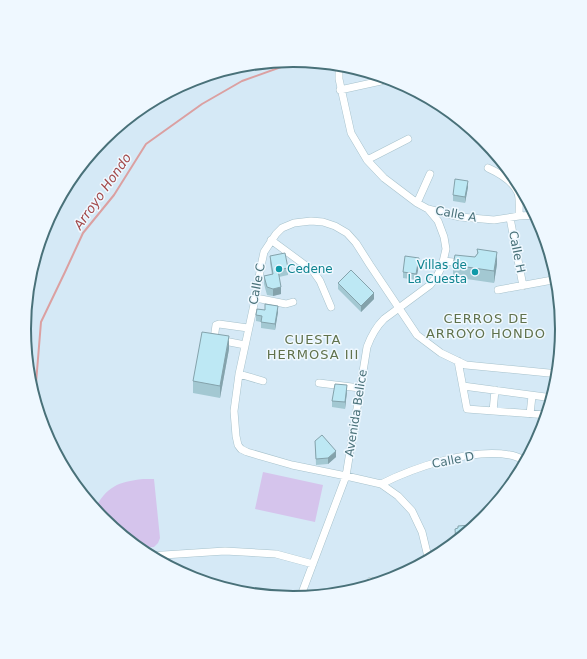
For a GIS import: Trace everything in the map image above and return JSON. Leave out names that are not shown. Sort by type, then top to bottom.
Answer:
[{"type":"street","points":[[339,71],[338,80],[340,90],[352,133],[367,160],[408,139]]},
{"type":"street","points":[[340,90],[379,81]]},
{"type":"street","name":"Calle A","points":[[367,160],[384,178],[417,203],[428,209],[460,217],[494,220],[519,216],[530,216]]},
{"type":"street","points":[[488,168],[499,173],[510,182],[516,190]]},
{"type":"street","points":[[417,203],[430,174]]},
{"type":"street","points":[[518,193],[519,216]]},
{"type":"street","name":"Avenida Belice","points":[[303,591],[346,476],[366,347],[371,336],[384,319],[430,285],[437,276],[443,261],[446,249],[444,237],[438,221],[428,209]]},
{"type":"street","name":"Calle H","points":[[510,218],[523,286]]},
{"type":"street","name":"Calle C","points":[[428,555],[422,532],[412,511],[398,496],[381,484],[292,465],[242,449],[238,445],[234,411],[239,374],[248,328],[256,298],[264,252],[271,240],[282,228],[294,223],[311,221],[335,226],[346,233],[356,243],[417,335],[441,353],[466,365],[552,373]]},
{"type":"street","points":[[271,240],[312,271],[320,281],[331,307]]},
{"type":"street","points":[[443,261],[473,264]]},
{"type":"street","points":[[498,290],[551,280]]},
{"type":"street","points":[[256,298],[286,304],[293,302]]},
{"type":"street","points":[[245,345],[214,339],[216,325],[219,324],[248,328]]},
{"type":"street","points":[[458,361],[467,409],[542,415]]},
{"type":"street","points":[[239,374],[263,381]]},
{"type":"street","points":[[319,383],[360,388]]},
{"type":"street","points":[[463,386],[547,397]]},
{"type":"street","points":[[493,411],[495,390]]},
{"type":"street","points":[[530,414],[532,396]]},
{"type":"street","name":"Calle D","points":[[381,484],[402,473],[433,462],[490,454],[509,455],[522,459]]},
{"type":"street","points":[[159,555],[225,551],[276,554],[314,564]]},
{"type":"shaded area","points":[[294,67],[328,69],[378,81],[425,102],[467,132],[491,156],[502,170],[521,198],[529,213],[547,262],[554,295],[556,330],[554,364],[542,414],[521,461],[491,503],[467,527],[425,557],[378,578],[328,590],[294,592],[259,590],[226,583],[177,565],[162,557],[134,538],[120,527],[96,503],[66,461],[45,414],[33,364],[31,330],[33,295],[40,262],[58,213],[66,198],[85,170],[96,156],[120,132],[162,102],[209,81],[259,69]]},
{"type":"shaded area","points":[[263,472],[323,485],[315,522],[255,509]]},
{"type":"shaded area","points":[[143,479],[154,479],[160,538],[154,547],[147,547],[134,538],[120,527],[97,504],[109,490],[127,482]]},
{"type":"building","points":[[455,179],[468,181],[465,197],[453,195]]},
{"type":"building","points":[[477,249],[497,252],[494,271],[453,265],[455,255],[475,257],[478,253]]},
{"type":"building","points":[[285,253],[288,268],[278,270],[281,287],[273,289],[267,287],[264,276],[273,274],[270,256]]},
{"type":"building","points":[[405,256],[419,258],[416,274],[403,272]]},
{"type":"building","points":[[351,270],[374,293],[361,306],[338,283]]},
{"type":"building","points":[[265,304],[278,306],[275,324],[261,322],[262,316],[256,315],[257,309],[265,310]]},
{"type":"building","points":[[202,332],[229,336],[220,386],[193,381]]},
{"type":"building","points":[[335,384],[347,385],[345,402],[332,401]]},
{"type":"building","points":[[322,435],[336,451],[328,458],[316,459],[315,441]]},
{"type":"building","points":[[469,525],[456,536],[455,529],[458,528],[458,526]]},
{"type":"waterway","name":"Arroyo Hondo","points":[[36,381],[41,322],[83,233],[114,195],[146,144],[202,104],[242,81],[279,68]]},
{"type":"place","name":"Cedene","points":[[279,269]]},
{"type":"place","name":"Villas de La Cuesta","points":[[475,272]]},
{"type":"district","name":"CERROS DE ARROYO HONDO","points":[[486,326]]},
{"type":"district","name":"CUESTA HERMOSA III","points":[[313,346]]}]
